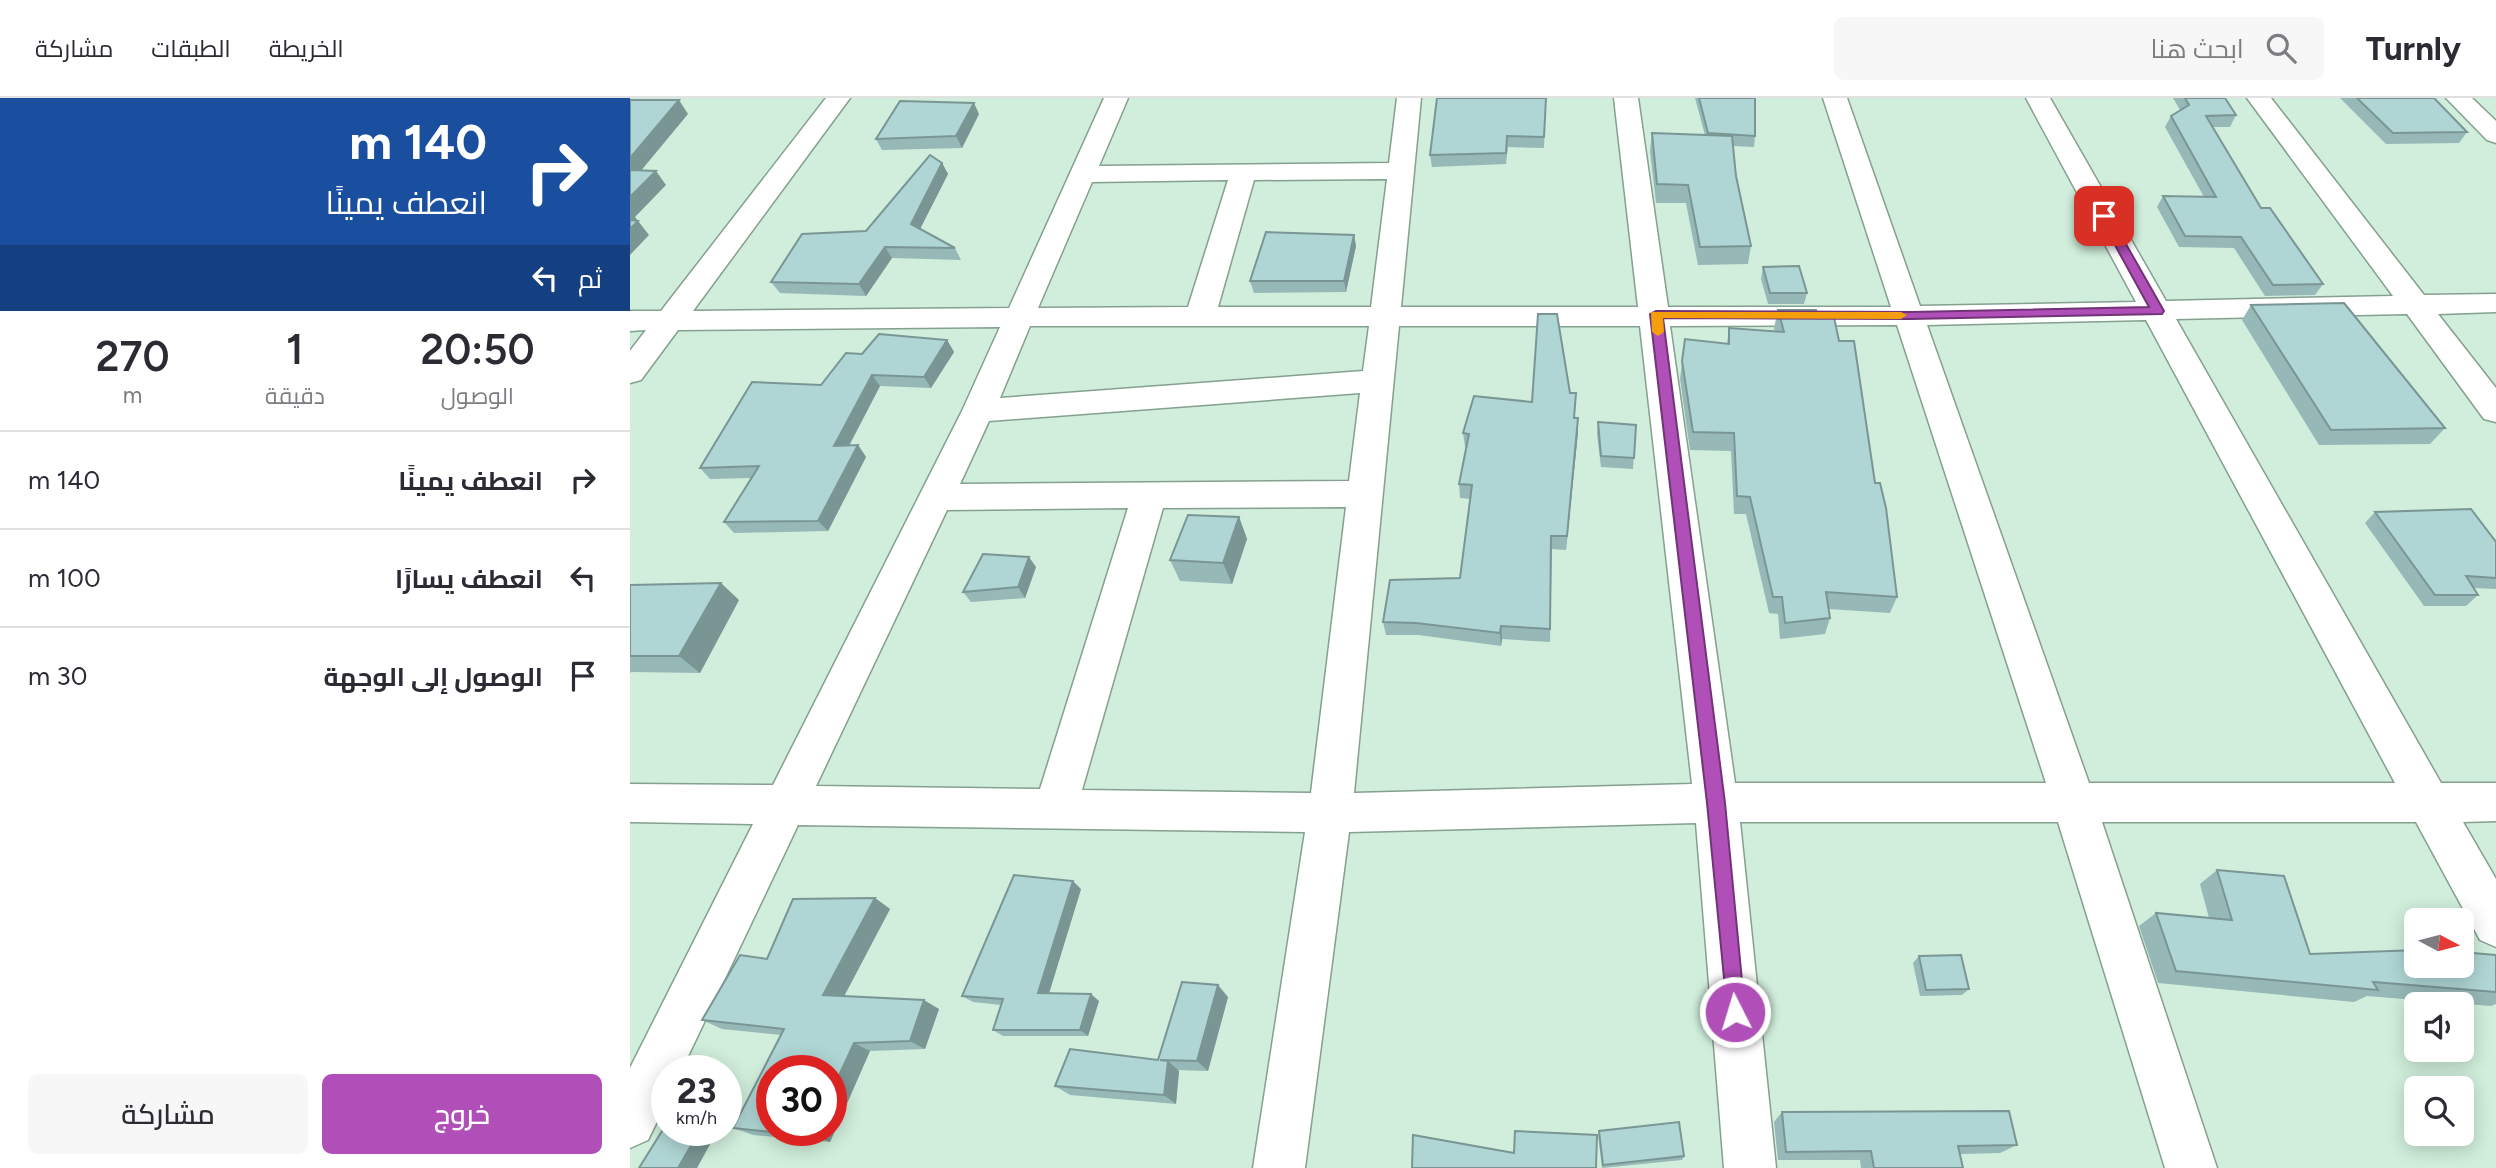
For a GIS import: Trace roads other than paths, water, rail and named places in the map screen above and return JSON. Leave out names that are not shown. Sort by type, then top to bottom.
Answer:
[{"type":"street","points":[[630,373],[838,98]]},
{"type":"street","points":[[630,1122],[978,411],[1116,98]]},
{"type":"street","points":[[1279,1168],[1330,813],[1382,317],[1409,98]]},
{"type":"street","points":[[1626,98],[1656,314],[1716,803],[1749,1168]]},
{"type":"street","points":[[1835,98],[2074,803],[2192,1168]]},
{"type":"street","points":[[2038,98],[2496,924]]},
{"type":"street","points":[[2259,98],[2413,305],[2496,411]]},
{"type":"street","points":[[2458,98],[2496,135]]},
{"type":"street","points":[[1082,174],[1400,171]]},
{"type":"street","points":[[1200,317],[1243,173]]},
{"type":"street","points":[[630,321],[1656,314],[1911,316],[2496,303]]},
{"type":"street","points":[[978,411],[1376,380]]},
{"type":"street","points":[[937,497],[1364,494]]},
{"type":"street","points":[[1055,809],[1149,496]]},
{"type":"street","points":[[630,803],[1330,813],[1716,803],[2496,802]]}]
